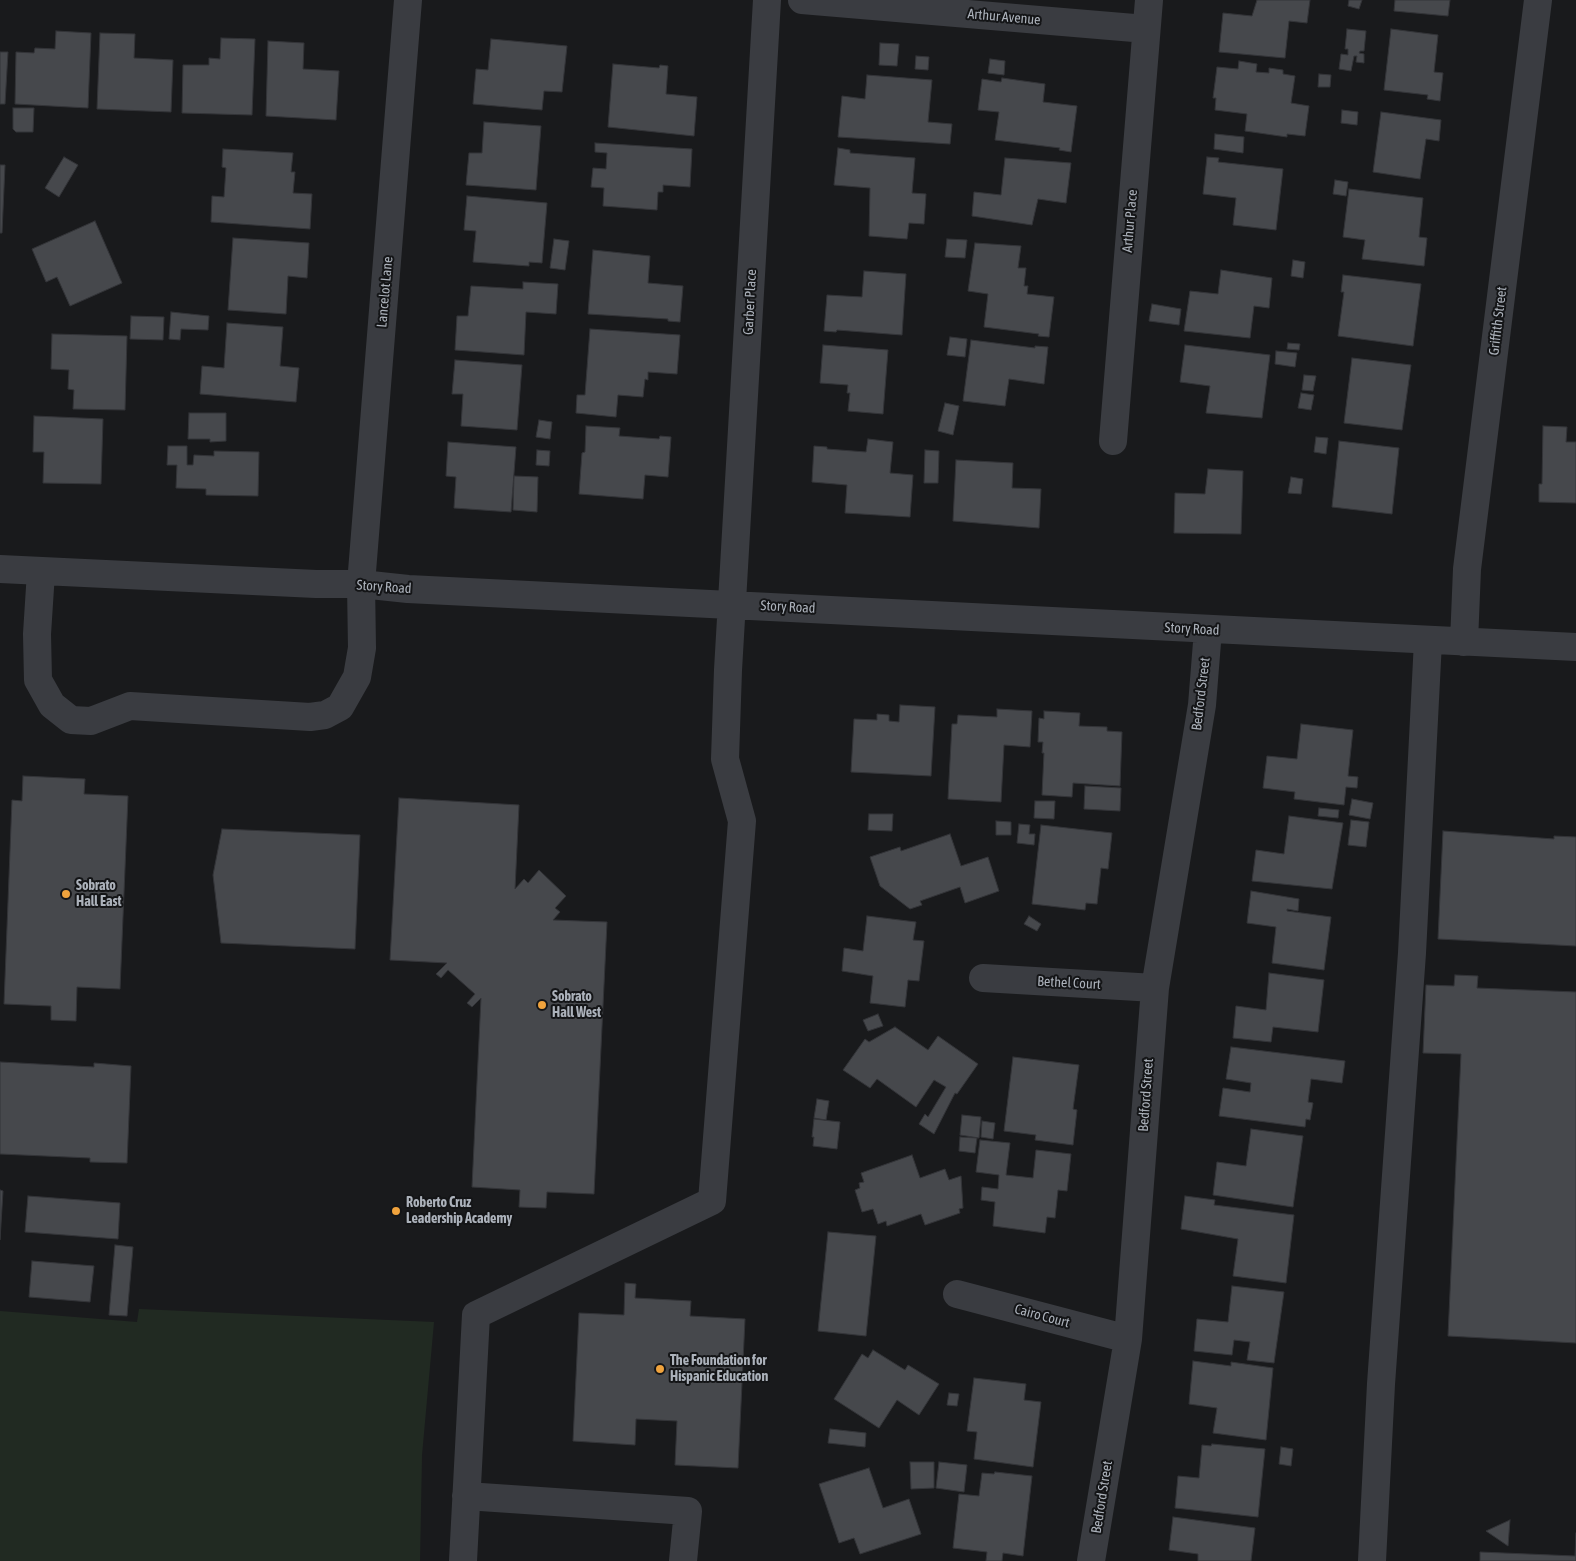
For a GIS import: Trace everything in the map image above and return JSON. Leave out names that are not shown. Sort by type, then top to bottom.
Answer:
[{"type":"street","name":"Lancelot Lane","points":[[41,572],[37,634],[38,680],[52,705],[71,720],[91,721],[130,706],[310,717],[325,715],[340,707],[357,677],[362,648],[361,584],[408,0]]},
{"type":"street","name":"Garber Place","points":[[466,1496],[476,1315],[712,1200],[742,822],[725,760],[767,0]]},
{"type":"street","name":"Arthur Avenue","points":[[802,0],[1146,29]]},
{"type":"street","name":"Arthur Place","points":[[1113,441],[1149,0]]},
{"type":"street","name":"Griffith Street","points":[[1464,642],[1467,569],[1538,0]]},
{"type":"street","name":"Story Road","points":[[0,569],[316,584],[361,584],[1576,648]]},
{"type":"street","name":"Bedford Street","points":[[1091,1561],[1128,1339],[1155,988],[1202,705],[1208,630]]},
{"type":"street","points":[[1372,1561],[1381,1384],[1412,953],[1428,641]]},
{"type":"street","name":"Bethel Court","points":[[983,978],[1155,988]]},
{"type":"street","name":"Cairo Court","points":[[957,1294],[1128,1339]]},
{"type":"street","points":[[463,1561],[466,1496],[688,1511],[683,1561]]},
{"type":"shaded area","points":[[139,1309],[434,1322],[422,1455],[420,1561],[0,1561],[0,1311],[137,1322]]},
{"type":"building","points":[[1257,0],[1310,0],[1307,23],[1289,21],[1285,58],[1219,52],[1223,13],[1252,16]]},
{"type":"building","points":[[1349,0],[1362,0],[1359,9],[1348,6]]},
{"type":"building","points":[[1395,0],[1450,0],[1448,16],[1394,11]]},
{"type":"building","points":[[1347,29],[1366,31],[1364,51],[1359,53],[1364,54],[1364,63],[1356,62],[1357,56],[1354,56],[1351,71],[1339,69],[1341,54],[1348,55],[1348,49],[1345,49]]},
{"type":"building","points":[[1391,29],[1438,35],[1434,72],[1443,73],[1440,101],[1427,99],[1428,95],[1384,90]]},
{"type":"building","points":[[56,31],[91,33],[88,108],[15,104],[16,52],[34,53],[35,48],[55,49]]},
{"type":"building","points":[[100,33],[135,34],[134,58],[173,60],[171,112],[97,109]]},
{"type":"building","points":[[221,38],[255,39],[252,115],[182,113],[183,65],[209,65],[209,58],[220,59]]},
{"type":"building","points":[[491,39],[567,46],[562,92],[544,91],[542,110],[473,104],[476,69],[488,70]]},
{"type":"building","points":[[268,41],[304,43],[303,69],[339,71],[336,120],[266,116]]},
{"type":"building","points":[[880,43],[899,44],[897,66],[879,65]]},
{"type":"building","points":[[0,52],[8,52],[5,104],[0,104]]},
{"type":"building","points":[[916,56],[929,57],[928,70],[915,69]]},
{"type":"building","points":[[990,59],[1005,61],[1004,75],[988,73]]},
{"type":"building","points":[[1239,61],[1257,64],[1256,72],[1269,73],[1269,68],[1283,70],[1283,74],[1295,76],[1291,103],[1309,106],[1305,136],[1287,134],[1287,137],[1245,131],[1247,114],[1215,110],[1216,98],[1213,98],[1217,67],[1238,69]]},
{"type":"building","points":[[613,64],[659,68],[660,65],[668,66],[666,94],[697,97],[694,136],[608,127]]},
{"type":"building","points":[[1319,74],[1331,75],[1330,87],[1318,87]]},
{"type":"building","points":[[867,75],[932,80],[928,122],[952,124],[950,144],[838,137],[842,96],[865,99]]},
{"type":"building","points":[[1002,78],[1045,84],[1043,102],[1077,106],[1071,152],[1059,150],[1060,148],[995,140],[999,112],[978,110],[982,79],[1001,82]]},
{"type":"building","points":[[13,108],[34,108],[33,132],[16,132],[13,129]]},
{"type":"building","points":[[1342,110],[1358,112],[1357,125],[1341,123]]},
{"type":"building","points":[[1381,112],[1441,120],[1439,141],[1426,139],[1420,179],[1373,172]]},
{"type":"building","points":[[484,122],[541,126],[536,190],[466,185],[469,153],[482,153]]},
{"type":"building","points":[[1215,134],[1244,137],[1243,153],[1214,149]]},
{"type":"building","points":[[595,143],[692,149],[690,187],[663,185],[663,192],[658,192],[657,210],[603,206],[604,188],[591,187],[593,168],[606,169],[607,153],[595,152]]},
{"type":"building","points":[[838,148],[850,150],[850,153],[915,158],[912,193],[926,194],[924,224],[909,223],[907,239],[869,236],[870,188],[834,185]]},
{"type":"building","points":[[223,149],[293,153],[291,172],[295,172],[293,193],[312,194],[310,229],[211,222],[212,196],[224,197],[226,168],[222,167]]},
{"type":"building","points":[[64,157],[78,165],[59,197],[45,188]]},
{"type":"building","points":[[1207,157],[1219,158],[1218,162],[1283,169],[1276,230],[1233,225],[1236,198],[1203,194]]},
{"type":"building","points":[[1005,158],[1071,163],[1066,203],[1038,199],[1032,225],[972,216],[974,192],[1001,195]]},
{"type":"building","points":[[0,165],[5,165],[2,233],[0,233]]},
{"type":"building","points":[[1335,180],[1348,182],[1346,196],[1333,194]]},
{"type":"building","points":[[1349,189],[1423,198],[1419,237],[1427,238],[1424,266],[1362,259],[1365,240],[1343,237]]},
{"type":"building","points":[[467,196],[547,203],[542,263],[529,262],[529,266],[473,262],[476,231],[464,230]]},
{"type":"building","points":[[95,221],[122,283],[70,306],[57,277],[46,282],[32,249]]},
{"type":"building","points":[[233,238],[309,243],[307,278],[288,276],[286,314],[228,310]]},
{"type":"building","points":[[554,239],[569,241],[565,270],[550,268]]},
{"type":"building","points":[[947,239],[967,240],[965,258],[945,257]]},
{"type":"building","points":[[975,243],[1021,246],[1018,268],[1026,268],[1024,286],[1028,286],[1027,294],[1054,297],[1049,337],[984,327],[988,294],[968,291]]},
{"type":"building","points":[[593,250],[650,256],[648,283],[683,286],[680,322],[668,321],[668,319],[588,314]]},
{"type":"building","points":[[1293,260],[1305,262],[1303,278],[1291,276]]},
{"type":"building","points":[[1221,270],[1272,278],[1269,308],[1254,306],[1250,338],[1184,331],[1190,291],[1218,294]]},
{"type":"building","points":[[864,271],[906,274],[902,335],[837,330],[836,332],[824,331],[827,295],[862,297]]},
{"type":"building","points":[[1343,275],[1421,284],[1413,346],[1338,336],[1344,292],[1341,292]]},
{"type":"building","points":[[523,282],[558,284],[556,314],[526,312],[524,355],[455,350],[457,316],[468,316],[471,286],[523,289]]},
{"type":"building","points":[[1152,304],[1181,309],[1179,325],[1149,321]]},
{"type":"building","points":[[171,312],[209,316],[208,330],[181,329],[180,340],[169,339]]},
{"type":"building","points":[[131,316],[164,317],[163,340],[130,339]]},
{"type":"building","points":[[227,323],[283,327],[280,366],[299,368],[296,402],[200,394],[202,366],[224,368]]},
{"type":"building","points":[[590,329],[680,335],[677,374],[648,372],[648,380],[645,379],[643,397],[618,395],[616,417],[576,413],[577,395],[585,395]]},
{"type":"building","points":[[52,334],[127,336],[125,410],[73,409],[74,390],[68,389],[69,370],[51,369]]},
{"type":"building","points":[[950,337],[967,339],[965,357],[947,355]]},
{"type":"building","points":[[971,340],[1035,348],[1035,346],[1048,347],[1044,384],[1009,379],[1005,406],[963,401]]},
{"type":"building","points":[[1288,343],[1300,344],[1299,350],[1287,349]]},
{"type":"building","points":[[823,345],[888,350],[883,414],[848,411],[850,393],[847,393],[848,385],[820,383]]},
{"type":"building","points":[[1185,345],[1270,355],[1262,418],[1206,413],[1210,386],[1180,382]]},
{"type":"building","points":[[1276,351],[1297,353],[1295,367],[1275,364]]},
{"type":"building","points":[[1352,358],[1411,365],[1402,430],[1344,423]]},
{"type":"building","points":[[455,360],[522,365],[517,430],[461,426],[463,394],[452,394]]},
{"type":"building","points":[[1304,375],[1316,376],[1313,391],[1302,390]]},
{"type":"building","points":[[1301,393],[1314,395],[1311,410],[1298,408]]},
{"type":"building","points":[[945,403],[959,406],[953,435],[938,431]]},
{"type":"building","points":[[189,413],[226,413],[226,441],[210,442],[210,439],[188,439]]},
{"type":"building","points":[[34,416],[103,419],[101,484],[43,483],[44,452],[33,452]]},
{"type":"building","points":[[539,420],[552,422],[550,439],[536,437]]},
{"type":"building","points":[[586,426],[620,428],[619,436],[659,439],[660,436],[671,437],[668,477],[645,475],[643,499],[579,494],[582,453],[585,452]]},
{"type":"building","points":[[1543,426],[1567,427],[1566,442],[1576,442],[1576,503],[1539,502],[1539,484],[1542,484]]},
{"type":"building","points":[[1316,437],[1328,438],[1326,454],[1314,452]]},
{"type":"building","points":[[868,439],[893,442],[890,473],[913,475],[910,517],[845,513],[847,485],[812,482],[814,446],[866,452]]},
{"type":"building","points":[[1339,441],[1399,448],[1392,514],[1332,507]]},
{"type":"building","points":[[448,442],[516,447],[511,512],[454,508],[456,477],[446,476]]},
{"type":"building","points":[[168,446],[187,446],[187,465],[193,465],[194,455],[214,456],[214,451],[259,452],[258,496],[206,495],[206,489],[176,488],[177,465],[167,465]]},
{"type":"building","points":[[537,450],[550,451],[549,466],[536,465]]},
{"type":"building","points":[[925,450],[939,451],[938,483],[924,483]]},
{"type":"building","points":[[956,460],[1013,463],[1012,488],[1041,489],[1039,528],[953,521]]},
{"type":"building","points":[[1208,469],[1243,471],[1241,534],[1174,533],[1175,493],[1205,494]]},
{"type":"building","points":[[514,476],[538,477],[537,512],[513,510]]},
{"type":"building","points":[[1291,477],[1303,479],[1301,494],[1288,493]]},
{"type":"building","points":[[900,705],[935,707],[931,776],[851,772],[854,719],[877,720],[877,714],[889,715],[889,721],[899,722]]},
{"type":"building","points":[[997,709],[1032,711],[1030,747],[1004,745],[1001,802],[948,799],[952,724],[957,724],[958,715],[997,717]]},
{"type":"building","points":[[1044,711],[1080,713],[1079,726],[1107,727],[1107,731],[1122,732],[1120,786],[1073,783],[1072,797],[1042,795],[1044,753],[1042,753],[1043,742],[1038,742],[1039,718],[1044,719]]},
{"type":"building","points":[[1301,724],[1353,730],[1348,776],[1358,777],[1357,788],[1346,787],[1344,805],[1294,799],[1295,792],[1263,788],[1267,756],[1297,759]]},
{"type":"building","name":"Sobrato Hall East","points":[[23,776],[85,779],[84,794],[128,796],[120,989],[77,987],[76,1021],[51,1020],[51,1006],[4,1004],[12,800],[22,801]]},
{"type":"building","points":[[1085,786],[1121,788],[1120,811],[1084,809]]},
{"type":"building","name":"Sobrato Hall West","points":[[399,798],[519,805],[515,889],[524,879],[528,883],[539,870],[566,896],[555,908],[560,912],[553,920],[607,922],[594,1194],[547,1192],[546,1208],[519,1207],[520,1190],[472,1187],[481,998],[472,1007],[467,1003],[475,994],[448,970],[441,978],[436,974],[447,963],[390,960]]},
{"type":"building","points":[[1352,799],[1373,803],[1370,819],[1349,815]]},
{"type":"building","points":[[1035,801],[1055,801],[1054,819],[1034,818]]},
{"type":"building","points":[[1319,808],[1339,810],[1338,818],[1318,816]]},
{"type":"building","points":[[869,814],[893,814],[892,831],[868,830]]},
{"type":"building","points":[[1289,816],[1343,823],[1332,889],[1252,881],[1256,850],[1284,854]]},
{"type":"building","points":[[1351,820],[1369,822],[1366,847],[1348,845]]},
{"type":"building","points":[[996,821],[1011,822],[1011,835],[996,835]]},
{"type":"building","points":[[1019,824],[1030,825],[1029,834],[1035,834],[1034,845],[1017,843]]},
{"type":"building","points":[[1041,825],[1112,833],[1108,869],[1101,868],[1097,904],[1086,903],[1085,910],[1032,904]]},
{"type":"building","points":[[222,829],[360,835],[355,949],[221,943],[213,875]]},
{"type":"building","points":[[1443,831],[1554,839],[1554,836],[1576,837],[1576,946],[1438,939]]},
{"type":"building","points":[[950,834],[961,866],[988,857],[999,891],[965,903],[960,887],[920,901],[922,905],[910,909],[880,886],[870,857],[900,847],[901,851]]},
{"type":"building","points":[[1251,891],[1299,899],[1298,911],[1287,909],[1287,911],[1331,917],[1324,970],[1272,963],[1276,927],[1247,923]]},
{"type":"building","points":[[867,916],[916,922],[913,940],[924,941],[919,981],[908,980],[905,1007],[870,1003],[873,976],[842,971],[844,948],[863,951]]},
{"type":"building","points":[[1029,916],[1041,924],[1037,931],[1024,924]]},
{"type":"building","points":[[1269,973],[1324,980],[1318,1032],[1273,1027],[1271,1042],[1233,1038],[1236,1006],[1266,1010]]},
{"type":"building","points":[[1455,975],[1478,976],[1477,988],[1576,992],[1576,1343],[1448,1336],[1461,1054],[1423,1053],[1426,985],[1454,986]]},
{"type":"building","points":[[878,1014],[883,1026],[868,1031],[863,1020]]},
{"type":"building","points":[[895,1027],[928,1050],[938,1036],[978,1064],[957,1094],[955,1093],[934,1134],[919,1124],[925,1114],[928,1117],[946,1087],[934,1080],[916,1107],[877,1079],[870,1088],[843,1070],[865,1039],[869,1042]]},
{"type":"building","points":[[1231,1047],[1345,1061],[1342,1083],[1311,1079],[1308,1102],[1313,1103],[1310,1120],[1306,1119],[1305,1127],[1219,1116],[1223,1088],[1250,1092],[1251,1083],[1226,1079]]},
{"type":"building","points":[[1013,1057],[1079,1065],[1073,1109],[1077,1110],[1073,1145],[1035,1140],[1036,1135],[1004,1131]]},
{"type":"building","points":[[0,1062],[94,1067],[94,1063],[131,1066],[127,1163],[90,1162],[90,1158],[0,1154]]},
{"type":"building","points":[[817,1099],[829,1101],[826,1120],[814,1118]]},
{"type":"building","points":[[962,1115],[981,1117],[979,1138],[960,1135]]},
{"type":"building","points":[[814,1119],[840,1122],[837,1149],[813,1146]]},
{"type":"building","points":[[982,1121],[995,1123],[993,1139],[981,1137]]},
{"type":"building","points":[[1251,1129],[1303,1136],[1293,1207],[1213,1195],[1217,1162],[1246,1166]]},
{"type":"building","points":[[960,1137],[977,1138],[975,1153],[959,1151]]},
{"type":"building","points":[[980,1140],[1010,1143],[1006,1175],[1033,1178],[1036,1150],[1071,1154],[1067,1191],[1058,1190],[1055,1218],[1047,1217],[1045,1233],[993,1226],[995,1202],[981,1200],[982,1187],[998,1189],[999,1175],[976,1172]]},
{"type":"building","points":[[912,1155],[920,1178],[945,1169],[949,1180],[961,1176],[963,1208],[959,1209],[960,1213],[925,1225],[921,1214],[887,1226],[886,1221],[878,1224],[873,1209],[862,1212],[855,1190],[860,1188],[859,1183],[864,1182],[861,1173]]},
{"type":"building","points":[[0,1190],[3,1191],[0,1240]]},
{"type":"building","points":[[28,1196],[120,1203],[118,1239],[25,1232]]},
{"type":"building","points":[[1185,1196],[1215,1200],[1214,1205],[1294,1215],[1286,1283],[1233,1276],[1238,1239],[1181,1229]]},
{"type":"building","points":[[828,1232],[876,1236],[866,1336],[818,1331]]},
{"type":"building","points":[[115,1245],[133,1247],[127,1316],[109,1315]]},
{"type":"building","points":[[32,1261],[94,1266],[90,1302],[29,1297]]},
{"type":"building","name":"The Foundation for Hispanic Education","points":[[625,1283],[636,1284],[635,1298],[691,1301],[690,1316],[745,1319],[738,1468],[675,1465],[677,1421],[636,1419],[635,1445],[573,1441],[579,1313],[624,1315]]},
{"type":"building","points":[[1232,1286],[1284,1292],[1274,1363],[1247,1360],[1250,1342],[1234,1340],[1232,1355],[1194,1351],[1197,1319],[1228,1322]]},
{"type":"building","points":[[873,1350],[905,1370],[908,1365],[939,1384],[919,1415],[897,1400],[879,1428],[834,1399],[862,1354],[868,1358]]},
{"type":"building","points":[[1193,1361],[1231,1366],[1231,1362],[1273,1368],[1266,1440],[1213,1433],[1217,1408],[1189,1404]]},
{"type":"building","points":[[974,1378],[1026,1384],[1024,1400],[1041,1402],[1033,1467],[974,1459],[977,1432],[967,1431]]},
{"type":"building","points":[[949,1393],[959,1394],[957,1406],[947,1405]]},
{"type":"building","points":[[830,1429],[866,1433],[865,1447],[828,1443]]},
{"type":"building","points":[[1212,1444],[1265,1449],[1258,1517],[1175,1508],[1178,1476],[1199,1478],[1202,1445],[1211,1446]]},
{"type":"building","points":[[1281,1447],[1293,1449],[1291,1466],[1279,1464]]},
{"type":"building","points":[[910,1462],[934,1462],[934,1488],[911,1489]]},
{"type":"building","points":[[939,1462],[967,1465],[964,1492],[936,1488]]},
{"type":"building","points":[[869,1468],[883,1508],[909,1499],[921,1534],[860,1554],[854,1538],[839,1543],[819,1484]]},
{"type":"building","points":[[995,1472],[1032,1476],[1023,1556],[1003,1553],[1002,1561],[986,1561],[987,1552],[953,1548],[959,1494],[979,1496],[982,1473],[994,1474]]},
{"type":"building","points":[[1173,1517],[1255,1528],[1251,1561],[1198,1561],[1198,1554],[1169,1550]]},
{"type":"building","points":[[1510,1520],[1508,1546],[1486,1531]]},
{"type":"building","points":[[1576,1533],[1576,1561],[1480,1561],[1480,1552],[1575,1556]]},
{"type":"place","name":"Sobrato Hall East","points":[[66,894]]},
{"type":"place","name":"Sobrato Hall West","points":[[542,1005]]},
{"type":"place","name":"Roberto Cruz Leadership Academy","points":[[396,1211]]},
{"type":"place","name":"The Foundation for Hispanic Education","points":[[660,1369]]}]
